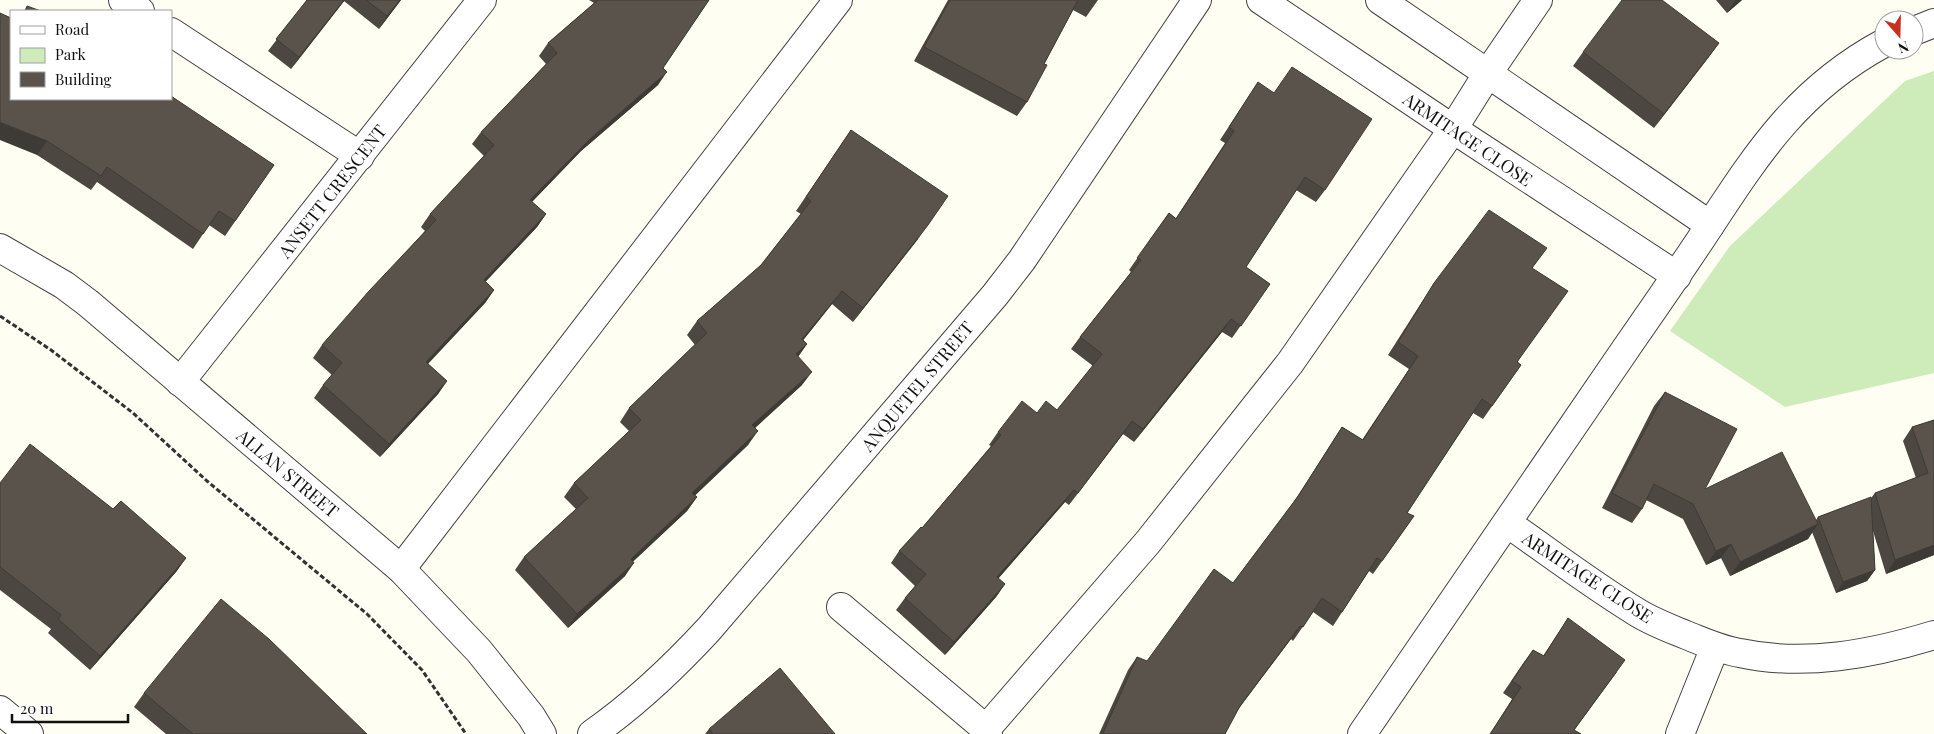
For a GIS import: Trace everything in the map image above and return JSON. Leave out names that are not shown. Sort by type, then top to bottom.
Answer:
[{"type":"street","points":[[123,0],[138,10]]},
{"type":"street","name":"ANSETT CRESCENT","points":[[180,382],[482,0]]},
{"type":"street","points":[[401,569],[838,0]]},
{"type":"street","name":"ANQUETEL STREET","points":[[592,734],[638,699],[673,668],[709,629],[995,295],[1022,260],[1197,0]]},
{"type":"street","name":"ARMITAGE CLOSE","points":[[1261,0],[1676,276]]},
{"type":"street","points":[[1380,0],[1710,224]]},
{"type":"street","points":[[841,607],[987,732],[1148,542],[1290,363],[1453,129],[1488,73],[1538,0]]},
{"type":"street","points":[[172,33],[360,156]]},
{"type":"street","name":"ARMITAGE CLOSE","points":[[1362,734],[1761,149],[1785,120],[1828,79],[1857,58],[1874,49]]},
{"type":"street","name":"ALLAN STREET","points":[[0,248],[64,285],[401,569],[479,651],[526,709],[542,734]]},
{"type":"street","name":"ARMITAGE CLOSE","points":[[1506,523],[1636,612],[1714,647],[1741,654],[1811,659],[1855,655],[1902,645],[1934,635]]},
{"type":"street","points":[[1680,734],[1714,647]]},
{"type":"street","points":[[0,710],[29,734]]},
{"type":"path","points":[[0,316],[51,350],[133,413],[206,481],[367,614],[422,670],[466,734]]},
{"type":"green space","points":[[1934,71],[1934,373],[1785,407],[1670,331],[1730,246],[1905,81]]},
{"type":"building","points":[[307,0],[344,0],[299,57],[276,39]]},
{"type":"building","points":[[366,0],[400,0],[387,16]]},
{"type":"building","points":[[598,0],[709,0],[663,68],[667,72],[590,139],[530,200],[546,214],[484,280],[494,290],[426,362],[447,381],[389,444],[323,385],[342,363],[322,345],[369,291],[436,220],[430,214],[494,145],[481,132],[557,53],[548,43]]},
{"type":"building","points":[[950,0],[1078,0],[1044,64],[1047,65],[1027,102],[924,47]]},
{"type":"building","points":[[1622,0],[1662,0],[1719,43],[1664,114],[1583,52]]},
{"type":"building","points":[[27,6],[38,10],[25,10]]},
{"type":"building","points":[[0,13],[10,18],[10,100],[172,100],[172,97],[274,165],[235,221],[219,211],[203,234],[107,167],[101,176],[47,141],[0,122]]},
{"type":"building","points":[[1292,67],[1372,119],[1325,190],[1305,177],[1246,267],[1270,284],[1241,326],[1231,319],[1143,429],[1132,421],[1078,493],[1074,490],[997,577],[1005,584],[954,642],[905,598],[926,574],[899,551],[922,528],[1001,435],[998,432],[1022,401],[1037,413],[1046,401],[1057,410],[1102,354],[1080,337],[1141,260],[1137,258],[1169,213],[1176,219],[1234,131],[1229,127],[1258,82],[1274,93]]},
{"type":"building","points":[[851,130],[948,196],[928,225],[863,308],[842,291],[802,339],[807,344],[796,354],[812,372],[752,425],[758,431],[692,493],[697,497],[631,559],[634,563],[577,614],[524,557],[588,498],[574,483],[641,420],[629,408],[707,333],[697,321],[761,265],[811,201],[806,197]]},
{"type":"building","points":[[1489,210],[1547,248],[1532,268],[1568,291],[1517,362],[1521,365],[1492,406],[1482,399],[1407,513],[1414,516],[1382,561],[1377,558],[1342,612],[1322,598],[1303,627],[1300,626],[1240,706],[1225,734],[1104,734],[1137,657],[1147,661],[1214,569],[1233,583],[1299,495],[1342,427],[1363,440],[1418,356],[1398,342],[1434,283]]},
{"type":"building","points":[[1665,392],[1737,429],[1705,489],[1782,452],[1818,524],[1740,562],[1731,544],[1716,551],[1693,504],[1654,484],[1642,509],[1612,493]]},
{"type":"building","points":[[1934,420],[1934,545],[1895,560],[1875,493],[1928,473],[1912,427]]},
{"type":"building","points":[[30,444],[113,509],[121,501],[186,558],[100,656],[58,619],[61,615],[0,567],[0,483]]},
{"type":"building","points":[[1871,497],[1875,570],[1843,582],[1818,517]]},
{"type":"building","points":[[221,599],[269,639],[367,734],[193,734],[144,693]]},
{"type":"building","points":[[1568,618],[1625,660],[1574,730],[1581,734],[1490,734],[1521,687],[1512,681],[1533,650],[1544,656]]},
{"type":"building","points":[[780,668],[835,734],[713,734],[709,729]]}]
